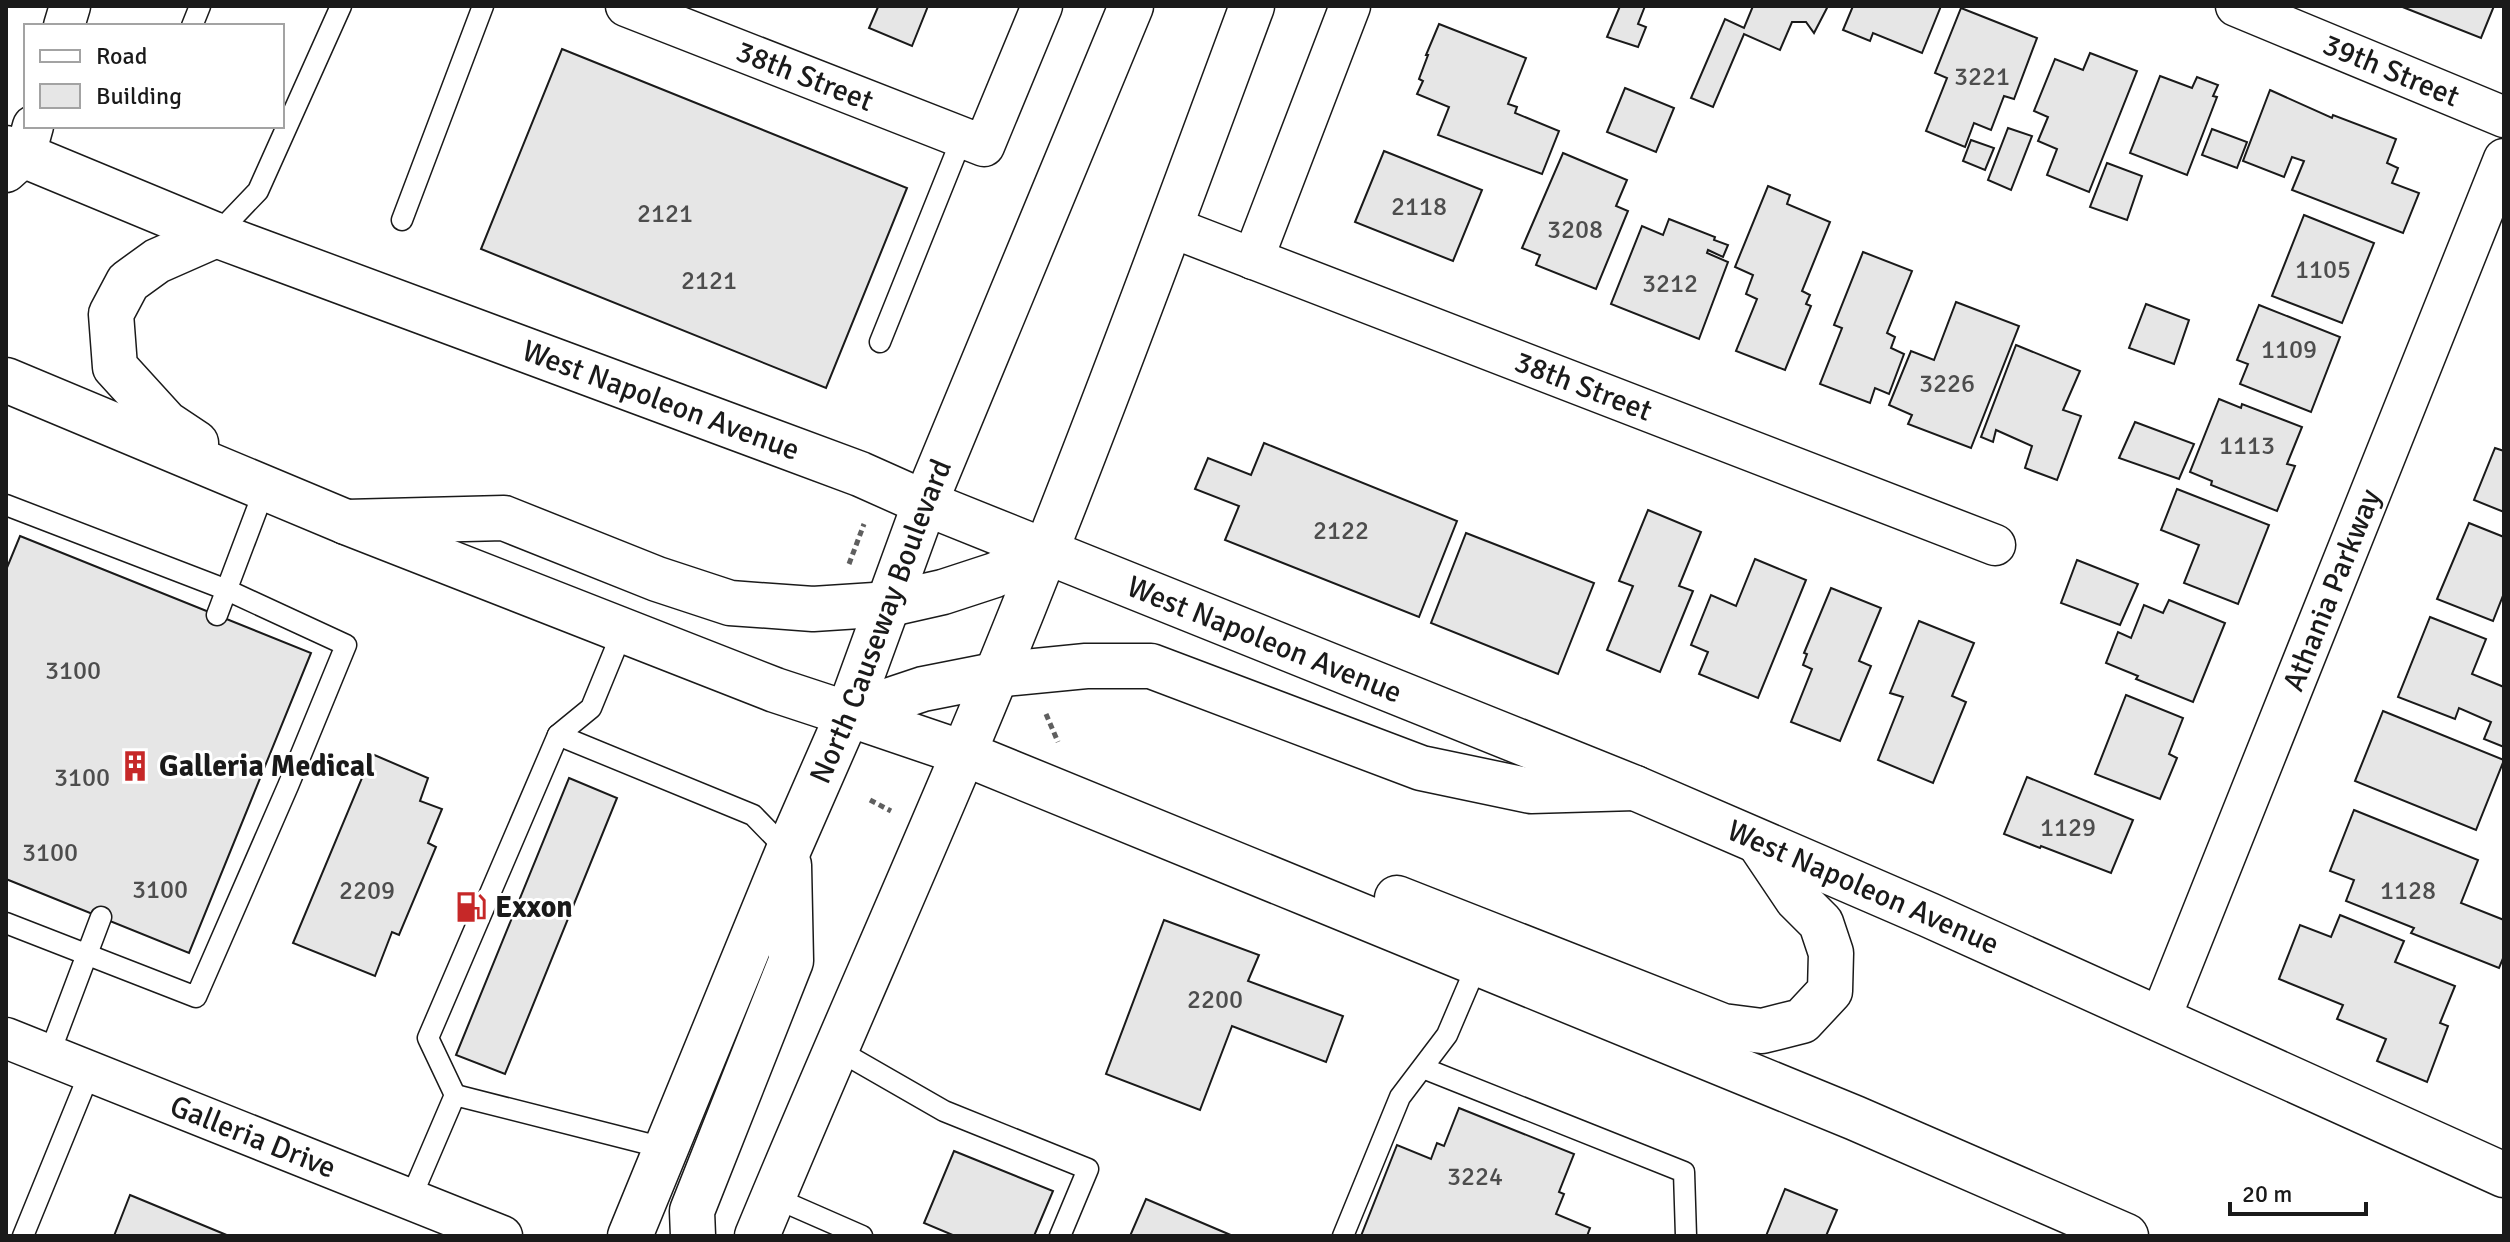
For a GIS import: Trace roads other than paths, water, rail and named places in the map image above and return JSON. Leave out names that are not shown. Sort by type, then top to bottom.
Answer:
[{"type":"main road","name":"North Causeway Boulevard","points":[[630,1236],[788,851],[848,714],[925,503],[1131,6]]},
{"type":"main road","points":[[771,1223],[836,1049],[1047,550],[1252,6]]},
{"type":"main road","name":"West Napoleon Avenue","points":[[18,150],[216,235],[860,474],[925,503],[1635,788],[1929,915],[2504,1175]]},
{"type":"main road","points":[[216,235],[157,261],[128,282],[111,314],[115,367],[166,423],[265,488]]},
{"type":"main road","points":[[6,380],[346,522],[775,690],[963,753],[1308,894],[1376,890],[1483,949],[1855,1118],[2075,1226],[2126,1236]]},
{"type":"main road","points":[[346,522],[504,518],[657,579],[730,603],[813,609],[890,604],[943,592],[995,575],[1047,550]]},
{"type":"main road","points":[[848,714],[923,689],[994,675],[1086,666],[1151,666],[1421,768],[1531,791],[1635,788]]},
{"type":"main road","points":[[1483,949],[1723,1026],[1762,1031],[1802,1021],[1830,991],[1831,953],[1821,923],[1797,899],[1760,844]]},
{"type":"main road","points":[[693,1236],[692,1211],[791,961],[788,851]]},
{"type":"street","name":"38th Street","points":[[626,6],[973,142]]},
{"type":"street","points":[[973,142],[1042,6]]},
{"type":"street","points":[[1253,259],[1350,6]]},
{"type":"street","name":"39th Street","points":[[2236,6],[2504,117]]},
{"type":"street","name":"Athania Parkway","points":[[2160,1019],[2504,159]]},
{"type":"street","name":"38th Street","points":[[1171,227],[1995,545]]},
{"type":"street","name":"Galleria Drive","points":[[6,1038],[428,1211],[502,1236]]},
{"type":"lane","points":[[216,235],[258,191],[341,6]]},
{"type":"lane","points":[[402,220],[483,6]]},
{"type":"lane","points":[[880,342],[973,142]]},
{"type":"lane","points":[[217,615],[265,488]]},
{"type":"lane","points":[[6,505],[227,590],[346,645],[196,997],[6,923]]},
{"type":"lane","points":[[428,1211],[455,1095],[428,1038],[558,735],[591,708],[623,630]]},
{"type":"lane","points":[[558,735],[753,815],[788,851]]},
{"type":"lane","points":[[49,1055],[101,917]]},
{"type":"lane","points":[[1343,1236],[1400,1097],[1447,1035],[1483,949]]},
{"type":"lane","points":[[836,1049],[944,1111],[1088,1169],[1060,1236]]},
{"type":"lane","points":[[1423,1068],[1684,1172],[1686,1236]]},
{"type":"lane","points":[[23,1236],[90,1072]]},
{"type":"lane","points":[[455,1095],[664,1148]]},
{"type":"lane","points":[[771,1223],[862,1236]]},
{"type":"place","name":"Galleria Medical","points":[[135,766]]},
{"type":"place","name":"Exxon","points":[[471,907]]}]
